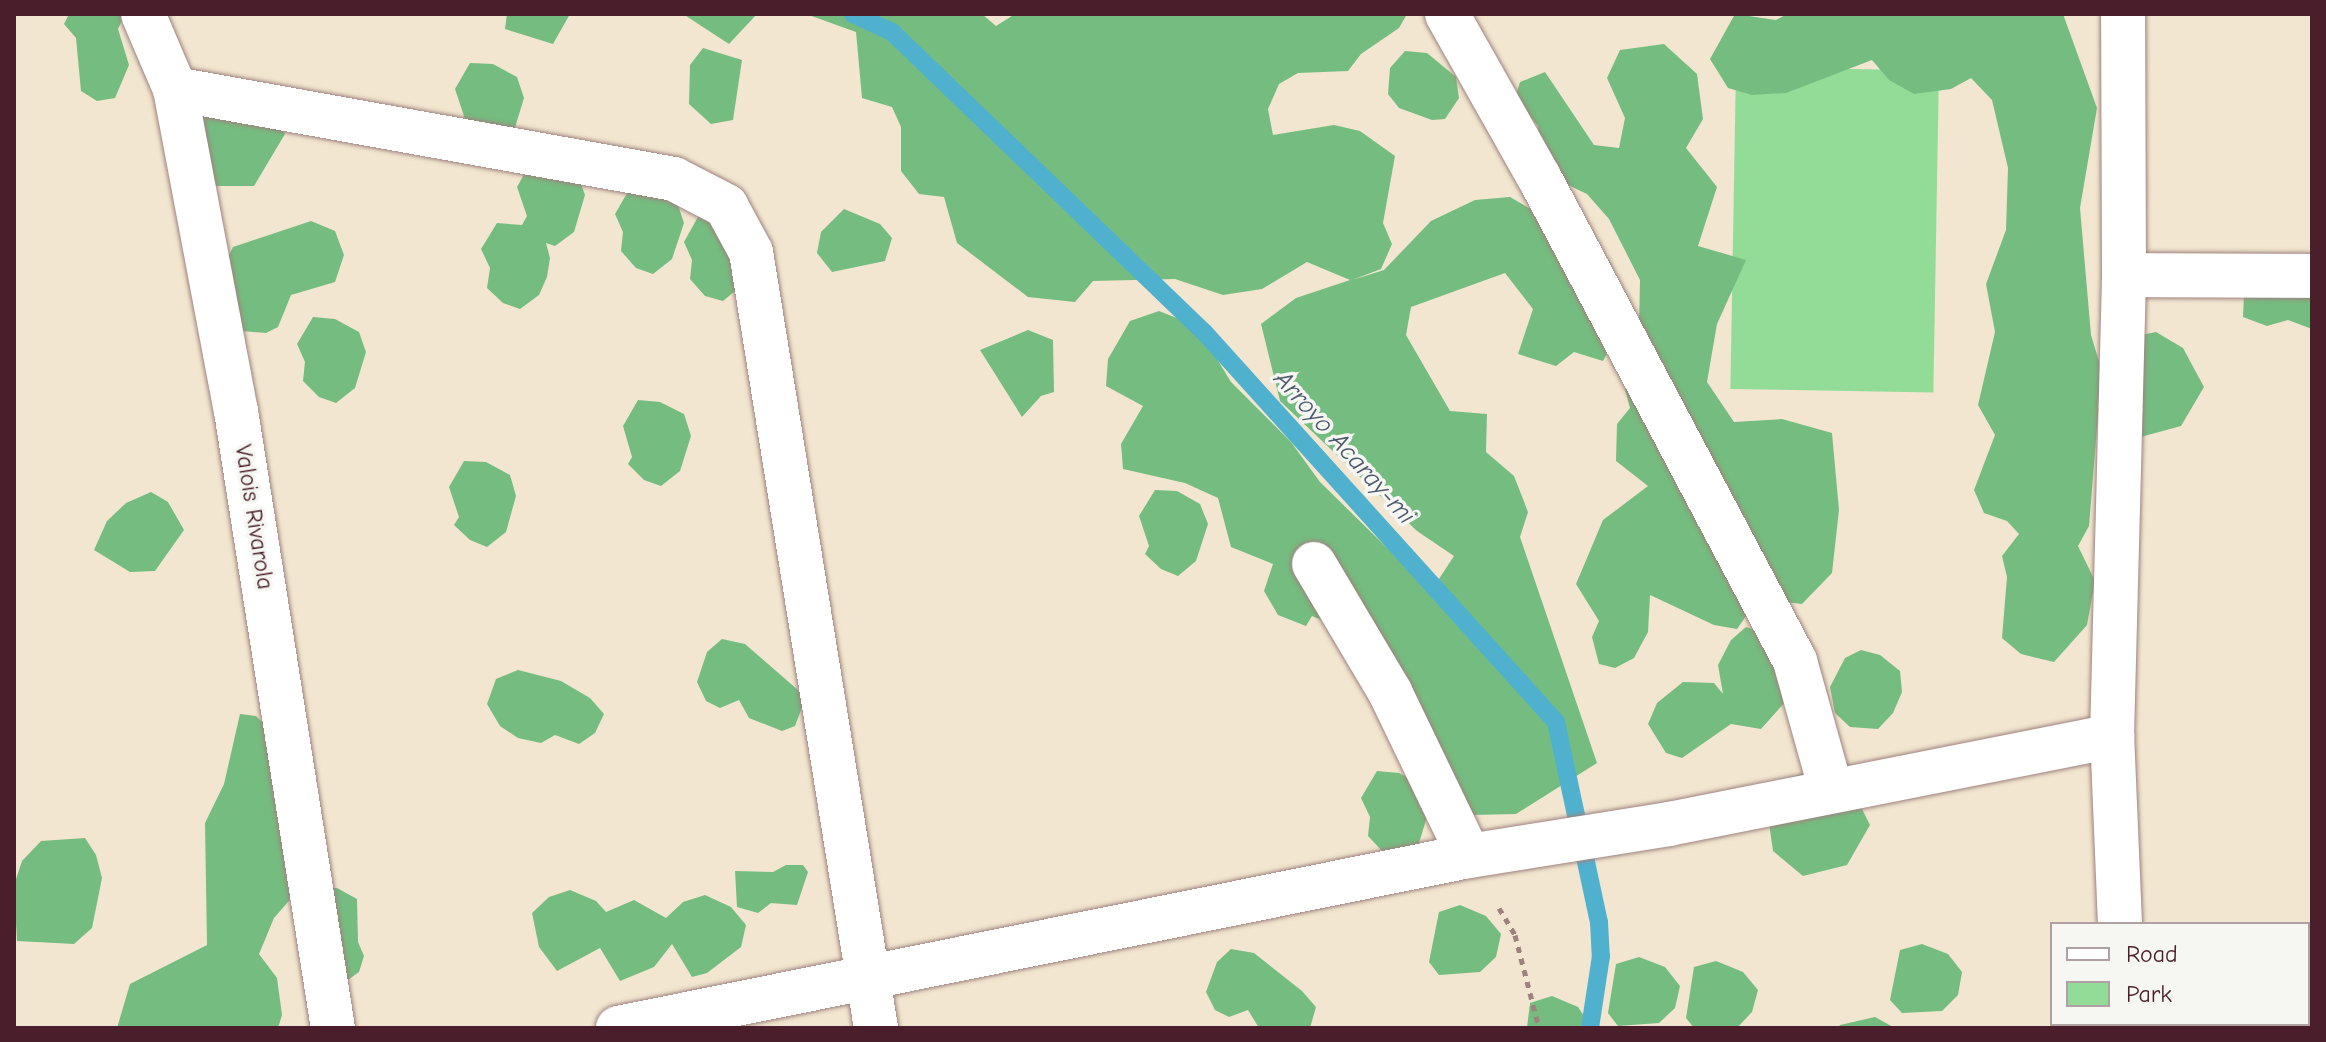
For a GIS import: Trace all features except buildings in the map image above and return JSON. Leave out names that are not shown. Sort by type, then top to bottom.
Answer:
[{"type":"street","name":"Valois Rivarola","points":[[143,14],[175,89],[236,411],[333,1028]]},
{"type":"street","points":[[1447,14],[1539,177],[1795,661],[1831,790]]},
{"type":"street","points":[[2120,922],[2112,736],[2124,275],[2123,14]]},
{"type":"street","points":[[175,89],[674,179],[726,206],[751,252],[876,1028]]},
{"type":"street","points":[[2124,275],[2312,276]]},
{"type":"street","points":[[1314,564],[1390,692],[1469,856]]},
{"type":"street","points":[[618,1028],[1469,856],[1669,824],[2112,736]]},
{"type":"path","points":[[1469,856],[1515,935],[1539,1028]]},
{"type":"green space","points":[[69,14],[125,14],[118,29],[129,65],[115,98],[97,101],[81,91],[76,38],[64,24]]},
{"type":"green space","points":[[507,14],[570,14],[553,44],[505,29]]},
{"type":"green space","points":[[683,14],[757,14],[729,44]]},
{"type":"green space","points":[[806,14],[982,14],[996,26],[1015,14],[1407,14],[1399,28],[1361,54],[1348,71],[1298,73],[1279,84],[1268,109],[1273,135],[1334,125],[1360,131],[1395,156],[1383,223],[1392,244],[1381,269],[1352,280],[1384,270],[1431,221],[1475,200],[1510,197],[1587,242],[1619,330],[1603,361],[1574,352],[1556,366],[1518,354],[1533,309],[1505,273],[1411,307],[1406,335],[1450,411],[1487,414],[1486,452],[1514,476],[1528,512],[1520,537],[1597,763],[1516,814],[1472,815],[1331,624],[1312,616],[1306,626],[1278,615],[1264,591],[1273,564],[1231,547],[1218,498],[1185,483],[1123,469],[1121,444],[1143,406],[1106,386],[1108,359],[1130,321],[1159,311],[1197,326],[1231,382],[1291,442],[1320,482],[1431,591],[1454,556],[1417,531],[1280,401],[1261,324],[1296,298],[1350,280],[1307,262],[1262,289],[1223,295],[1175,279],[1093,281],[1075,302],[1028,297],[957,243],[944,197],[919,194],[901,171],[901,127],[892,107],[862,98],[856,32]]},
{"type":"green space","points":[[1735,14],[1776,20],[1787,14],[2063,14],[2097,108],[2080,208],[2091,335],[2101,368],[2121,339],[2156,332],[2183,348],[2204,387],[2181,426],[2137,438],[2101,378],[2089,526],[2078,546],[2095,581],[2087,625],[2054,662],[2021,654],[2002,638],[2007,577],[2002,556],[2019,534],[2007,521],[1984,513],[1974,490],[1995,435],[1978,405],[1995,332],[1986,284],[2006,230],[2008,168],[1992,100],[1971,78],[1951,89],[1914,94],[1889,80],[1872,60],[1786,93],[1752,95],[1728,88],[1710,59]]},
{"type":"green space","points":[[1664,44],[1697,74],[1703,119],[1686,148],[1717,187],[1698,246],[1746,260],[1717,324],[1707,382],[1734,422],[1782,419],[1832,433],[1839,510],[1832,573],[1802,604],[1758,599],[1737,629],[1714,625],[1650,595],[1648,632],[1634,658],[1615,668],[1599,664],[1592,637],[1599,621],[1576,584],[1603,520],[1648,486],[1616,461],[1617,424],[1630,408],[1621,374],[1639,326],[1640,280],[1609,219],[1587,194],[1543,173],[1538,126],[1515,98],[1520,82],[1545,72],[1594,145],[1619,148],[1625,118],[1607,78],[1620,50]]},
{"type":"green space","points":[[703,48],[742,60],[733,120],[711,124],[689,104],[690,65]]},
{"type":"green space","points":[[1405,51],[1427,53],[1456,77],[1459,98],[1445,119],[1432,120],[1399,108],[1388,94],[1390,68]]},
{"type":"green space","points":[[470,63],[493,64],[517,77],[524,98],[513,134],[465,119],[455,89]]},
{"type":"green space","points":[[1736,67],[1939,71],[1933,392],[1730,389]]},
{"type":"green space","points":[[171,99],[273,99],[285,134],[254,186],[194,186]]},
{"type":"green space","points":[[532,160],[578,175],[585,195],[574,232],[555,246],[546,243],[550,258],[547,277],[539,295],[520,309],[503,303],[487,288],[490,268],[481,249],[497,223],[522,225],[527,216],[517,187]]},
{"type":"green space","points":[[630,188],[677,202],[684,223],[672,259],[653,274],[636,268],[621,251],[623,232],[615,214]]},
{"type":"green space","points":[[844,209],[880,224],[892,238],[885,261],[832,272],[817,253],[821,232]]},
{"type":"green space","points":[[699,215],[721,217],[741,286],[723,301],[705,296],[690,279],[692,260],[684,242]]},
{"type":"green space","points":[[311,221],[335,231],[344,255],[335,282],[291,295],[278,327],[266,333],[231,330],[227,259],[233,247]]},
{"type":"green space","points":[[2312,275],[2312,329],[2288,320],[2267,326],[2243,317],[2244,293]]},
{"type":"green space","points":[[313,317],[335,319],[359,332],[366,352],[355,388],[336,403],[319,397],[303,381],[305,362],[297,344]]},
{"type":"green space","points":[[1028,330],[1053,340],[1054,392],[1041,396],[1022,417],[980,350]]},
{"type":"green space","points":[[638,400],[660,402],[684,414],[691,436],[680,471],[661,486],[644,480],[628,464],[632,457],[623,426]]},
{"type":"green space","points":[[464,461],[486,462],[510,475],[516,496],[506,532],[487,547],[470,540],[454,525],[459,517],[449,487]]},
{"type":"green space","points":[[1155,490],[1177,491],[1200,504],[1208,524],[1196,561],[1178,576],[1161,569],[1145,554],[1149,546],[1139,516]]},
{"type":"green space","points":[[151,492],[168,502],[184,530],[155,571],[130,572],[94,550],[107,521],[126,503]]},
{"type":"green space","points":[[1746,627],[1775,636],[1794,692],[1761,729],[1731,724],[1682,758],[1666,753],[1648,724],[1657,703],[1683,682],[1714,683],[1723,694],[1718,665],[1731,640]]},
{"type":"green space","points":[[722,639],[745,644],[806,697],[795,726],[782,731],[749,718],[739,700],[720,708],[706,701],[697,682],[707,652]]},
{"type":"green space","points":[[1861,650],[1880,655],[1900,671],[1902,692],[1893,713],[1878,729],[1850,727],[1835,713],[1830,687],[1845,658]]},
{"type":"green space","points":[[518,670],[561,681],[590,698],[604,714],[595,733],[579,744],[555,735],[541,743],[518,738],[500,726],[487,704],[496,679]]},
{"type":"green space","points":[[240,714],[256,716],[272,732],[308,879],[274,918],[259,954],[277,978],[282,1015],[278,1028],[117,1028],[130,984],[207,945],[205,823],[224,784]]},
{"type":"green space","points":[[1822,769],[1850,785],[1870,825],[1847,865],[1803,876],[1773,851],[1767,809],[1787,778]]},
{"type":"green space","points":[[1377,771],[1399,773],[1424,786],[1430,807],[1419,843],[1400,857],[1383,852],[1368,836],[1370,817],[1361,798]]},
{"type":"green space","points":[[85,838],[96,855],[102,878],[92,928],[74,944],[17,941],[14,885],[22,861],[41,841]]},
{"type":"green space","points":[[786,865],[803,865],[808,872],[797,905],[771,903],[758,913],[737,907],[735,871],[773,872]]},
{"type":"green space","points":[[321,888],[337,888],[357,899],[358,942],[364,956],[359,972],[345,982]]},
{"type":"green space","points":[[570,890],[596,901],[606,912],[634,900],[666,918],[683,902],[705,895],[731,907],[746,925],[741,947],[707,973],[692,977],[672,944],[654,967],[620,981],[600,948],[557,971],[539,947],[532,913],[549,897]]},
{"type":"green space","points":[[1460,905],[1486,916],[1501,934],[1496,957],[1480,972],[1439,975],[1429,962],[1439,912]]},
{"type":"green space","points":[[1922,944],[1948,954],[1962,972],[1958,995],[1942,1011],[1902,1013],[1890,1000],[1900,950]]},
{"type":"green space","points":[[1231,949],[1254,953],[1302,991],[1316,1007],[1310,1028],[1259,1028],[1248,1010],[1229,1017],[1215,1010],[1206,992],[1217,962]]},
{"type":"green space","points":[[1639,957],[1665,967],[1680,986],[1675,1008],[1659,1023],[1618,1026],[1608,1013],[1616,964]]},
{"type":"green space","points":[[1716,961],[1743,972],[1758,990],[1752,1012],[1737,1028],[1694,1028],[1686,1018],[1694,967]]},
{"type":"green space","points":[[1552,996],[1578,1007],[1592,1028],[1527,1028],[1530,1003]]},
{"type":"green space","points":[[1875,1017],[1895,1028],[1838,1028],[1840,1025]]},
{"type":"waterway","name":"Arroyo Acaray-mi","points":[[853,14],[892,32],[1204,332],[1556,722],[1599,922],[1601,956],[1590,1028]]}]
